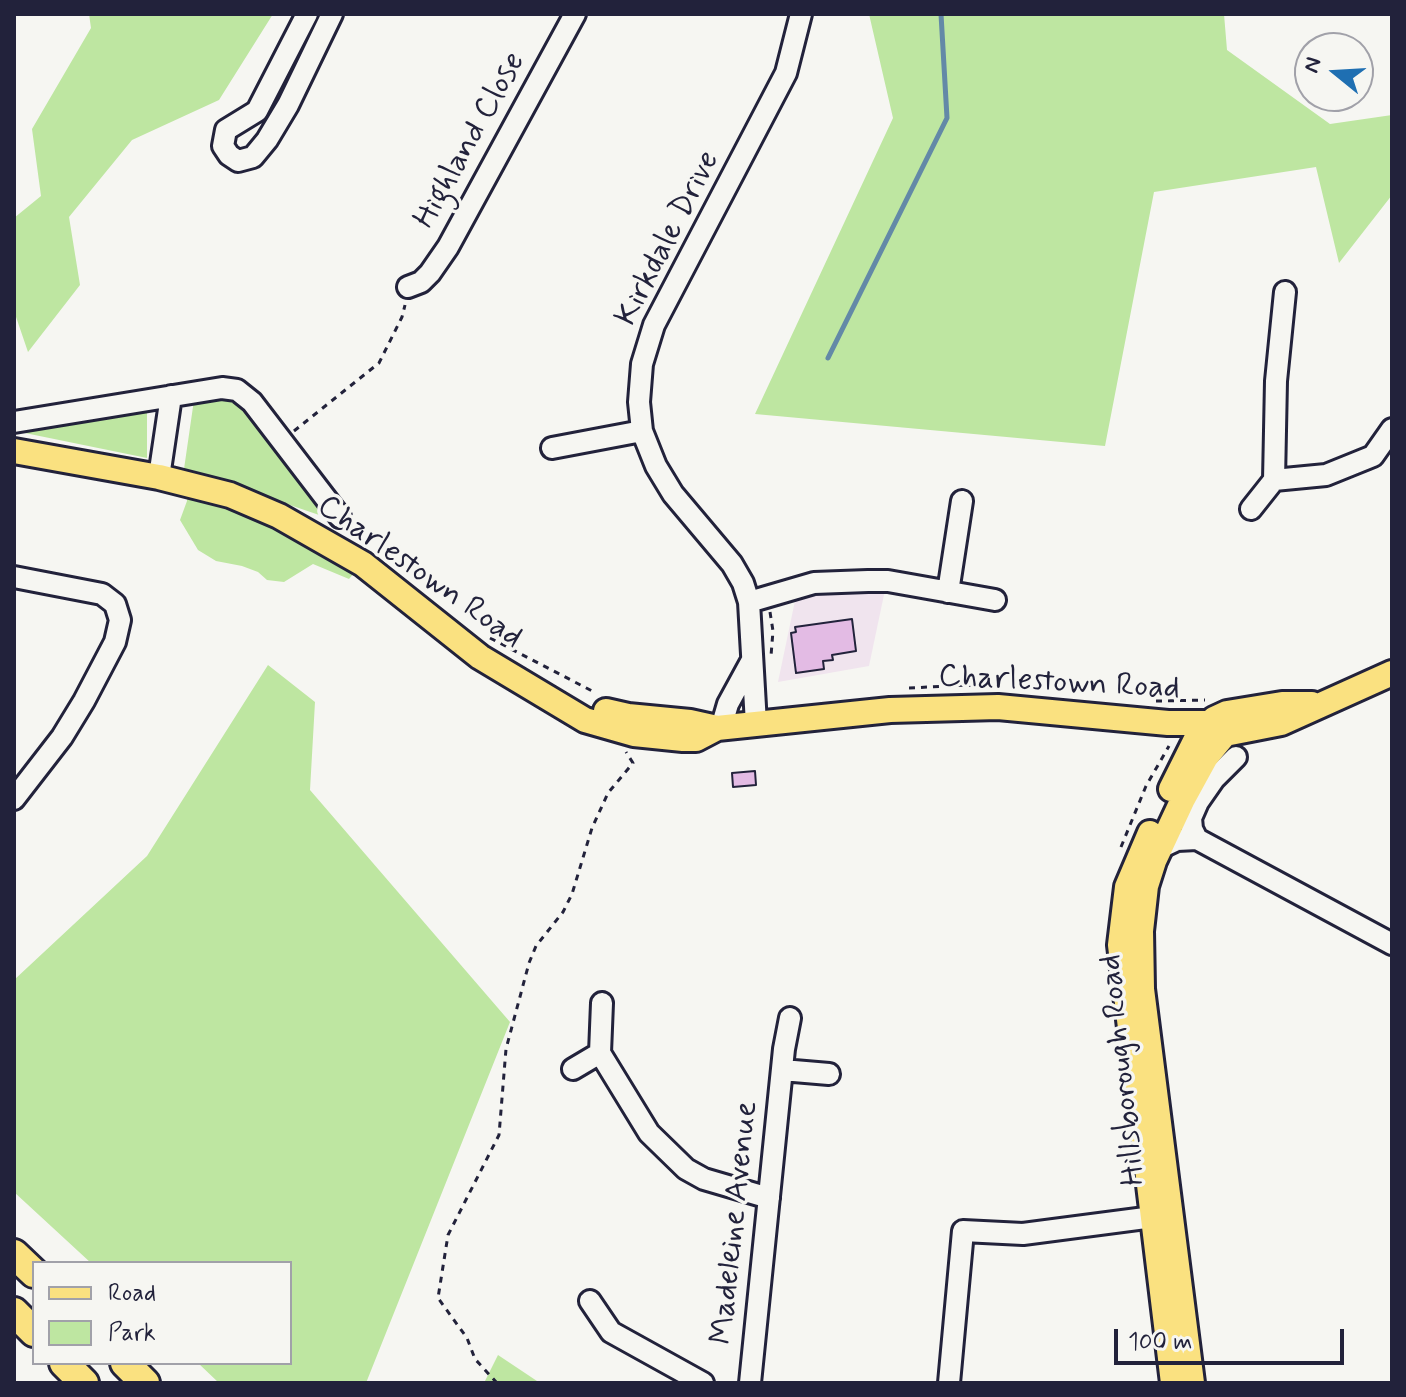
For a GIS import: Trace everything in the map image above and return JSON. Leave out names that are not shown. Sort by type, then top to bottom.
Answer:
[{"type":"highway","points":[[14,1254],[32,1271]]},
{"type":"highway","points":[[14,1312],[32,1330]]},
{"type":"highway","points":[[66,1365],[84,1383]]},
{"type":"highway","points":[[127,1365],[145,1383]]},
{"type":"main road","name":"Charlestown Road","points":[[14,451],[159,477],[230,495],[310,531],[363,564],[480,657],[549,697],[561,708],[585,720],[634,734],[696,739],[719,728],[756,724],[890,710],[998,707],[1223,730],[1281,723],[1392,673]]},
{"type":"main road","name":"Hillsborough Road","points":[[1192,1383],[1142,989],[1143,907],[1146,886],[1160,848],[1223,730]]},
{"type":"main road","points":[[1173,1383],[1120,945],[1127,887],[1139,855],[1199,733],[1223,730]]},
{"type":"street","points":[[307,14],[257,111],[226,130],[223,146],[238,161],[253,157],[267,140],[288,105],[332,14]]},
{"type":"street","name":"Highland Close","points":[[408,287],[421,282],[430,273],[448,247],[575,14]]},
{"type":"street","name":"Kirkdale Drive","points":[[756,724],[749,602],[743,583],[725,554],[673,494],[656,466],[642,431],[639,402],[642,364],[654,325],[786,73],[801,14]]},
{"type":"street","points":[[1251,509],[1274,480],[1276,381],[1285,292]]},
{"type":"street","name":"Charlestown Road","points":[[14,422],[222,388],[237,390],[252,402],[340,517]]},
{"type":"street","points":[[159,477],[171,396]]},
{"type":"street","points":[[1274,480],[1326,475],[1373,456],[1392,429]]},
{"type":"street","points":[[552,448],[642,431]]},
{"type":"street","points":[[948,592],[962,501]]},
{"type":"street","points":[[14,577],[102,594],[115,604],[120,620],[115,642],[84,701],[62,737],[14,799]]},
{"type":"street","points":[[749,602],[814,583],[888,581],[995,600]]},
{"type":"street","points":[[719,728],[752,660]]},
{"type":"street","points":[[1197,839],[1191,818],[1198,802],[1214,779],[1236,757]]},
{"type":"street","points":[[1160,848],[1177,840],[1197,839],[1392,944]]},
{"type":"street","points":[[602,1003],[600,1053],[649,1133],[677,1162],[704,1179],[769,1198]]},
{"type":"street","name":"Madeleine Avenue","points":[[750,1383],[790,1018]]},
{"type":"street","points":[[573,1069],[600,1053]]},
{"type":"street","name":"Madeleine Avenue","points":[[782,1070],[829,1074]]},
{"type":"street","points":[[949,1383],[963,1231],[1023,1234],[1153,1217]]},
{"type":"street","points":[[590,1301],[611,1332],[703,1383]]},
{"type":"path","points":[[282,441],[379,363],[402,317],[408,287]]},
{"type":"path","points":[[485,636],[582,688],[607,697]]},
{"type":"path","points":[[1120,852],[1146,786],[1170,741]]},
{"type":"path","points":[[497,1383],[475,1359],[467,1338],[438,1298],[448,1235],[499,1135],[506,1049],[529,963],[536,946],[563,912],[572,894],[592,828],[608,793],[633,763]]},
{"type":"shaded area","points":[[885,590],[869,666],[778,682],[796,596]]},
{"type":"green space","points":[[89,14],[273,14],[219,100],[132,140],[69,217],[80,285],[28,352],[14,311],[14,218],[41,196],[32,129],[91,28]]},
{"type":"green space","points":[[869,14],[1224,14],[1227,50],[1294,98],[1294,112],[1313,112],[1330,124],[1392,115],[1392,195],[1339,263],[1316,167],[1154,192],[1105,446],[755,414],[893,118]]},
{"type":"green space","points":[[195,393],[243,395],[328,518],[184,469]]},
{"type":"green space","points":[[147,407],[147,458],[20,432]]},
{"type":"green space","points":[[187,494],[229,501],[353,568],[354,573],[349,579],[313,564],[284,582],[267,580],[258,572],[242,566],[216,561],[198,550],[180,520]]},
{"type":"green space","points":[[268,665],[315,702],[310,790],[510,1022],[366,1383],[219,1383],[200,1365],[292,1365],[292,1261],[89,1261],[14,1192],[14,980],[147,856]]},
{"type":"green space","points":[[498,1355],[540,1383],[484,1383]]},
{"type":"building","points":[[852,619],[856,651],[832,655],[833,660],[823,661],[824,669],[796,673],[791,633],[796,632],[795,627]]},
{"type":"building","points":[[755,771],[756,785],[733,787],[732,773]]},
{"type":"waterway","points":[[828,358],[947,118],[941,14]]}]
